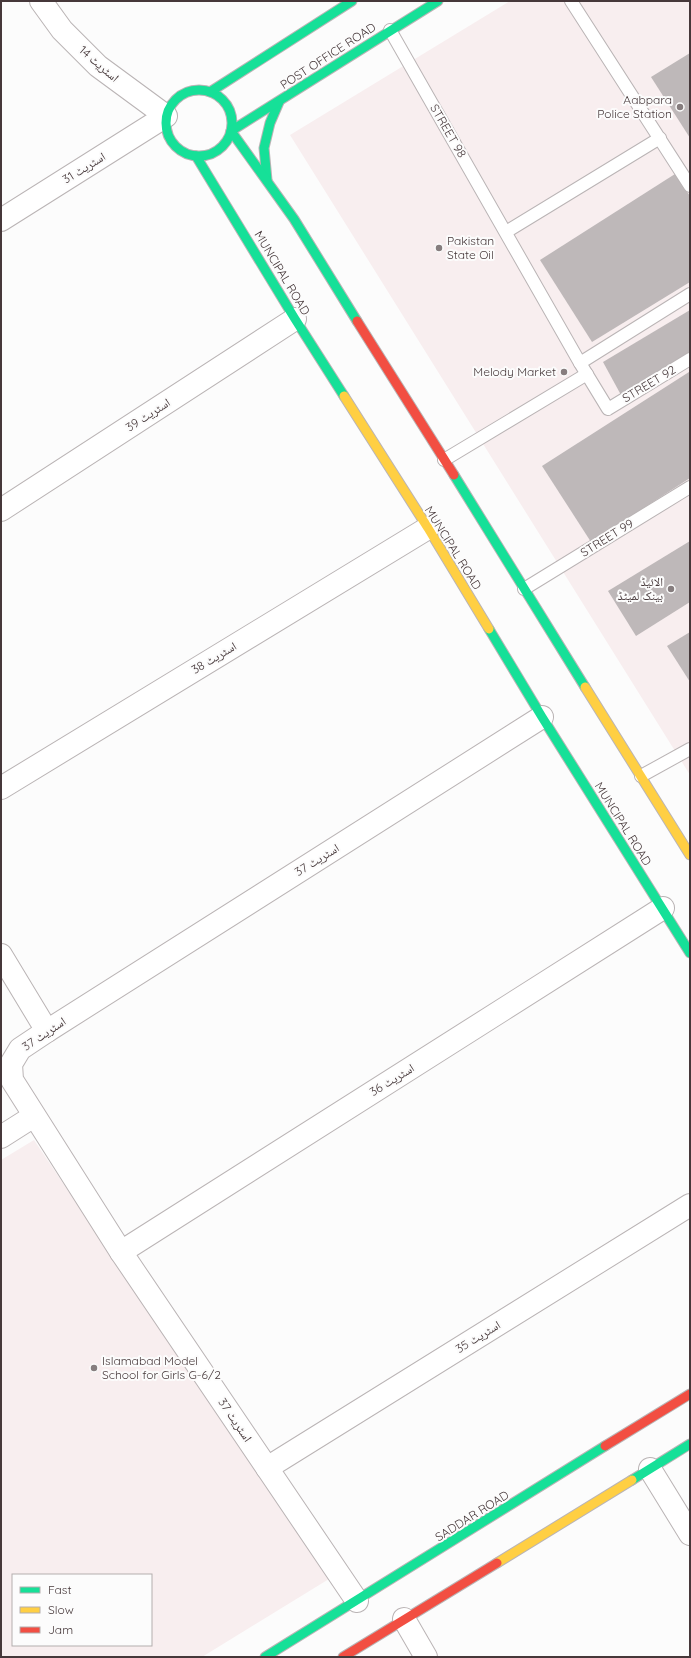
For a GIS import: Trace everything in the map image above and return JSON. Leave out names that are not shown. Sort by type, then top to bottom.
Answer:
[{"type":"street","name":"اسٹریٹ 14","points":[[41,1],[62,30],[98,66],[166,116]]},
{"type":"street","points":[[210,92],[352,1]]},
{"type":"street","name":"POST OFFICE ROAD","points":[[232,131],[438,1]]},
{"type":"street","points":[[199,90],[210,92],[219,96],[226,103],[231,112],[232,131],[228,140],[214,153],[205,156],[196,156],[185,153],[176,147],[169,138],[166,127],[166,116],[170,106],[178,97],[188,92],[199,90]]},
{"type":"street","points":[[268,183],[264,148],[270,123],[279,102]]},
{"type":"street","name":"اسٹریٹ 31","points":[[1,220],[166,116]]},
{"type":"street","points":[[232,131],[298,226],[690,855]]},
{"type":"street","name":"MUNCIPAL ROAD","points":[[196,156],[295,319],[428,528],[542,717],[690,952]]},
{"type":"street","name":"اسٹریٹ 39","points":[[1,510],[295,319]]},
{"type":"street","name":"اسٹریٹ 38","points":[[1,788],[428,528]]},
{"type":"street","name":"اسٹریٹ 37","points":[[356,1601],[121,1252],[12,1080],[11,1064],[20,1049],[542,717]]},
{"type":"street","name":"اسٹریٹ 36","points":[[121,1252],[663,908]]},
{"type":"street","points":[[1,955],[48,1031]]},
{"type":"street","points":[[1,1137],[34,1116]]},
{"type":"street","name":"اسٹریٹ 35","points":[[267,1468],[690,1205]]},
{"type":"street","name":"SADDAR ROAD","points":[[265,1657],[690,1394]]},
{"type":"street","points":[[343,1657],[690,1444]]},
{"type":"street","points":[[650,1469],[690,1534]]},
{"type":"street","points":[[404,1619],[426,1657]]},
{"type":"lane","points":[[571,1],[690,186]]},
{"type":"lane","name":"STREET 98","points":[[390,30],[608,409]]},
{"type":"lane","points":[[506,232],[660,138]]},
{"type":"lane","points":[[580,362],[690,294]]},
{"type":"lane","name":"STREET 92","points":[[608,409],[690,359]]},
{"type":"lane","points":[[444,460],[587,374]]},
{"type":"lane","name":"STREET 99","points":[[524,589],[690,487]]},
{"type":"lane","points":[[640,776],[690,749]]},
{"type":"shaded area","name":"Melody Market","points":[[510,1],[690,1],[690,775],[290,135]]},
{"type":"shaded area","name":"Islamabad Model School for Girls G-6/2","points":[[34,1140],[329,1579],[202,1657],[1,1657],[1,1160]]},
{"type":"building","name":"Aabpara Police Station","points":[[690,53],[690,138],[651,77]]},
{"type":"building","points":[[675,174],[690,196],[690,282],[592,342],[540,260]]},
{"type":"building","points":[[690,310],[690,352],[621,395],[603,362]]},
{"type":"building","points":[[689,372],[690,478],[591,542],[542,466]]},
{"type":"building","points":[[690,541],[690,602],[636,636],[608,591]]},
{"type":"building","points":[[690,632],[690,682],[667,646]]},
{"type":"traffic: fast","points":[[210,92],[352,1]]},
{"type":"traffic: fast","points":[[357,321],[294,219],[231,131],[438,1]]},
{"type":"traffic: fast","points":[[199,90],[212,92],[227,105],[230,110],[232,123],[230,136],[217,151],[212,154],[199,156],[186,154],[171,141],[168,136],[166,123],[168,110],[181,95],[186,92],[199,90]]},
{"type":"traffic: fast","points":[[267,180],[264,148],[270,123],[279,102]]},
{"type":"traffic: fast","points":[[196,156],[295,319],[344,396]]},
{"type":"traffic: fast","points":[[454,475],[585,687]]},
{"type":"traffic: fast","points":[[489,629],[542,717],[690,953]]},
{"type":"traffic: fast","points":[[632,1480],[690,1444]]},
{"type":"traffic: fast","points":[[265,1657],[605,1446]]},
{"type":"traffic: slow","points":[[344,396],[428,528],[489,629]]},
{"type":"traffic: slow","points":[[585,687],[690,855]]},
{"type":"traffic: slow","points":[[497,1563],[632,1480]]},
{"type":"traffic: jam","points":[[357,321],[454,475]]},
{"type":"traffic: jam","points":[[605,1446],[690,1394]]},
{"type":"traffic: jam","points":[[343,1657],[497,1563]]},
{"type":"place","name":"Aabpara Police Station","points":[[680,107]]},
{"type":"place","name":"Pakistan State Oil","points":[[439,248]]},
{"type":"place","name":"Melody Market","points":[[564,372]]},
{"type":"place","name":"الائیڈ بینک لمیٹڈ","points":[[671,589]]},
{"type":"place","name":"Islamabad Model School for Girls G-6/2","points":[[94,1368]]}]
